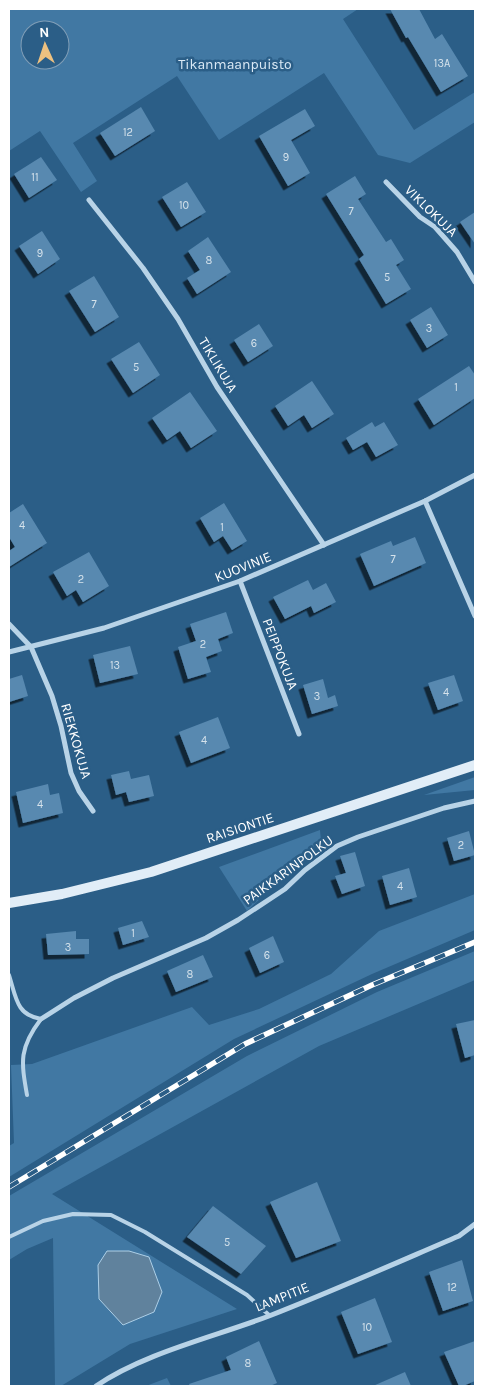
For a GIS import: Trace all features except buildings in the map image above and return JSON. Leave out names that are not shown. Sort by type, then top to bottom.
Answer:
[{"type":"main road","name":"RAISIONTIE","points":[[9,903],[62,894],[151,872],[475,765]]},
{"type":"street","name":"VIKLOKUJA","points":[[386,182],[420,217],[440,233],[457,252],[475,282]]},
{"type":"street","name":"TIKLIKUJA","points":[[89,200],[142,268],[178,319],[217,387],[324,545]]},
{"type":"street","name":"KUOVINIE","points":[[9,652],[104,628],[240,582],[425,501],[475,475]]},
{"type":"street","points":[[425,501],[475,616]]},
{"type":"street","name":"PEIPPOKUJA","points":[[240,582],[299,734]]},
{"type":"street","points":[[9,624],[32,647]]},
{"type":"street","name":"RIEKKOKUJA","points":[[32,647],[62,726],[70,773],[79,791],[93,811]]},
{"type":"street","name":"PAIKKARINPOLKU","points":[[41,1019],[74,998],[113,978],[206,938],[238,920],[285,889],[305,870],[337,846],[444,808],[475,801]]},
{"type":"street","name":"LAMPITIE","points":[[96,1386],[111,1376],[148,1359],[269,1315],[458,1236],[475,1224]]},
{"type":"lane","points":[[9,975],[19,1005],[24,1013],[41,1019],[30,1033],[23,1051],[22,1070],[28,1095]]},
{"type":"lane","points":[[9,1237],[43,1221],[74,1214],[112,1215],[145,1232],[247,1295],[269,1315]]},
{"type":"green space","name":"Tikanmaanpuisto","points":[[9,9],[358,9],[343,19],[414,130],[475,92],[475,122],[410,163],[378,155],[324,73],[219,140],[177,76],[73,143],[97,181],[81,192],[40,131],[9,151]]},
{"type":"green space","points":[[475,777],[475,790],[424,795]]},
{"type":"green space","points":[[320,830],[321,841],[247,911],[219,867]]},
{"type":"green space","points":[[475,894],[475,930],[372,974],[234,1039],[9,1177],[9,1146],[14,1143],[11,1065],[32,1064],[192,1007],[209,1025],[259,1009],[331,974],[379,931]]},
{"type":"green space","points":[[475,951],[475,980],[319,1046],[52,1194],[237,1309],[130,1344],[61,1386],[55,1386],[53,1238],[27,1249],[9,1260],[9,1196],[247,1056],[377,992]]},
{"type":"green space","points":[[167,1378],[171,1386],[146,1386]]},
{"type":"shaded area","points":[[107,1251],[129,1251],[149,1257],[162,1292],[154,1312],[123,1325],[99,1299],[98,1265]]},
{"type":"railway","points":[[9,1187],[245,1044],[372,985],[475,942]]}]
